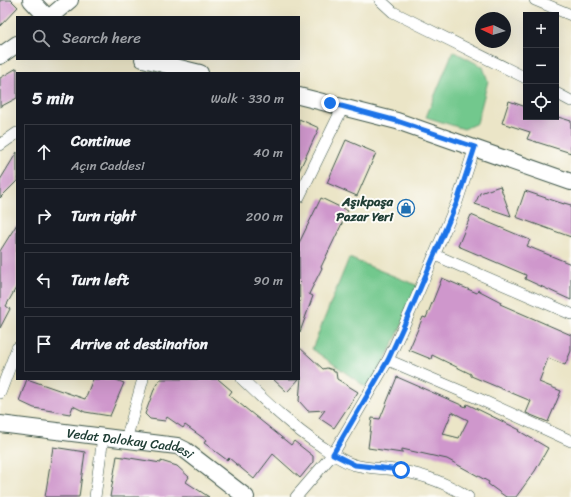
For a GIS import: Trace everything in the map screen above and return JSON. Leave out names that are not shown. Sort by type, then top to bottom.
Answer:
[{"type":"street","points":[[31,0],[47,16]]},
{"type":"street","points":[[49,16],[70,0]]},
{"type":"street","points":[[380,0],[393,12],[523,77]]},
{"type":"street","points":[[535,0],[571,16]]},
{"type":"street","points":[[0,56],[16,45]]},
{"type":"street","points":[[147,60],[196,72]]},
{"type":"street","points":[[559,94],[571,100]]},
{"type":"street","points":[[300,96],[397,121],[475,147],[571,182]]},
{"type":"street","points":[[300,195],[343,107]]},
{"type":"street","points":[[0,146],[16,134]]},
{"type":"street","points":[[296,497],[333,454],[388,360],[457,202],[475,147]]},
{"type":"street","points":[[435,255],[571,314]]},
{"type":"street","points":[[0,393],[2,379],[16,350]]},
{"type":"street","points":[[388,360],[477,398],[571,441]]},
{"type":"street","points":[[126,440],[143,380]]},
{"type":"street","points":[[243,380],[266,402],[304,434],[333,454],[355,465],[401,470],[428,478],[453,487],[468,497]]},
{"type":"street","name":"Vedat Dalokay Caddesi","points":[[0,424],[168,444],[181,448],[246,497]]},
{"type":"street","points":[[95,497],[103,437]]},
{"type":"green space","points":[[453,51],[483,67],[488,81],[477,123],[464,129],[426,117]]},
{"type":"green space","points":[[349,258],[421,287],[370,390],[312,349]]},
{"type":"building","points":[[0,0],[11,0],[18,7],[0,26]]},
{"type":"building","points":[[17,68],[16,99],[0,107],[0,78]]},
{"type":"building","points":[[509,101],[523,106],[523,120],[559,120],[559,117],[571,121],[571,153],[527,139],[530,132],[502,123]]},
{"type":"building","points":[[300,119],[319,128],[300,169]]},
{"type":"building","points":[[346,140],[376,153],[357,196],[327,183]]},
{"type":"building","points":[[16,154],[16,182],[0,198],[0,180]]},
{"type":"building","points":[[500,186],[511,216],[475,204],[480,193]]},
{"type":"building","points":[[525,191],[571,205],[571,237],[516,217]]},
{"type":"building","points":[[321,198],[348,211],[309,294],[313,296],[300,332],[300,241]]},
{"type":"building","points":[[471,215],[530,240],[527,246],[571,264],[571,300],[525,279],[526,275],[458,246]]},
{"type":"building","points":[[16,226],[16,288],[6,306],[10,309],[0,328],[0,251]]},
{"type":"building","points":[[442,278],[477,293],[478,290],[501,302],[500,304],[571,335],[571,351],[565,365],[548,358],[539,382],[561,391],[548,422],[526,413],[531,401],[471,376],[471,374],[432,355],[431,359],[409,350],[423,317],[426,318]]},
{"type":"building","points":[[300,348],[323,369],[327,368],[333,370],[336,372],[337,379],[358,392],[334,428],[319,418],[325,410],[308,411],[299,401],[301,377],[300,378]]},
{"type":"building","points":[[397,377],[466,407],[467,404],[520,430],[519,431],[548,448],[535,471],[516,497],[506,497],[488,484],[489,482],[447,459],[402,449],[402,453],[368,448],[372,418],[380,419]],"holes":[[[452,412],[468,420],[459,438],[443,434]]]},
{"type":"building","points":[[27,380],[85,399],[93,380],[116,380],[124,383],[110,416],[85,412],[73,406],[70,414],[34,408],[19,401]]},
{"type":"building","points":[[159,380],[219,380],[232,391],[229,395],[291,445],[294,441],[313,456],[313,462],[300,478],[273,454],[254,479],[229,458],[227,460],[204,443],[206,440],[185,425],[183,428],[167,417],[165,421],[150,419],[145,414],[155,387]]},
{"type":"building","points":[[274,380],[298,380],[287,392]]},
{"type":"building","points":[[53,447],[85,452],[79,497],[45,497]]},
{"type":"building","points":[[117,456],[161,463],[161,461],[177,466],[189,477],[186,482],[209,497],[110,497]]},
{"type":"place","name":"Aşıkpaşa Pazar Yeri","points":[[406,208]]},
{"type":"route","points":[[330,103],[397,121],[475,147],[457,202],[388,360],[333,454],[355,465],[401,470]]}]
